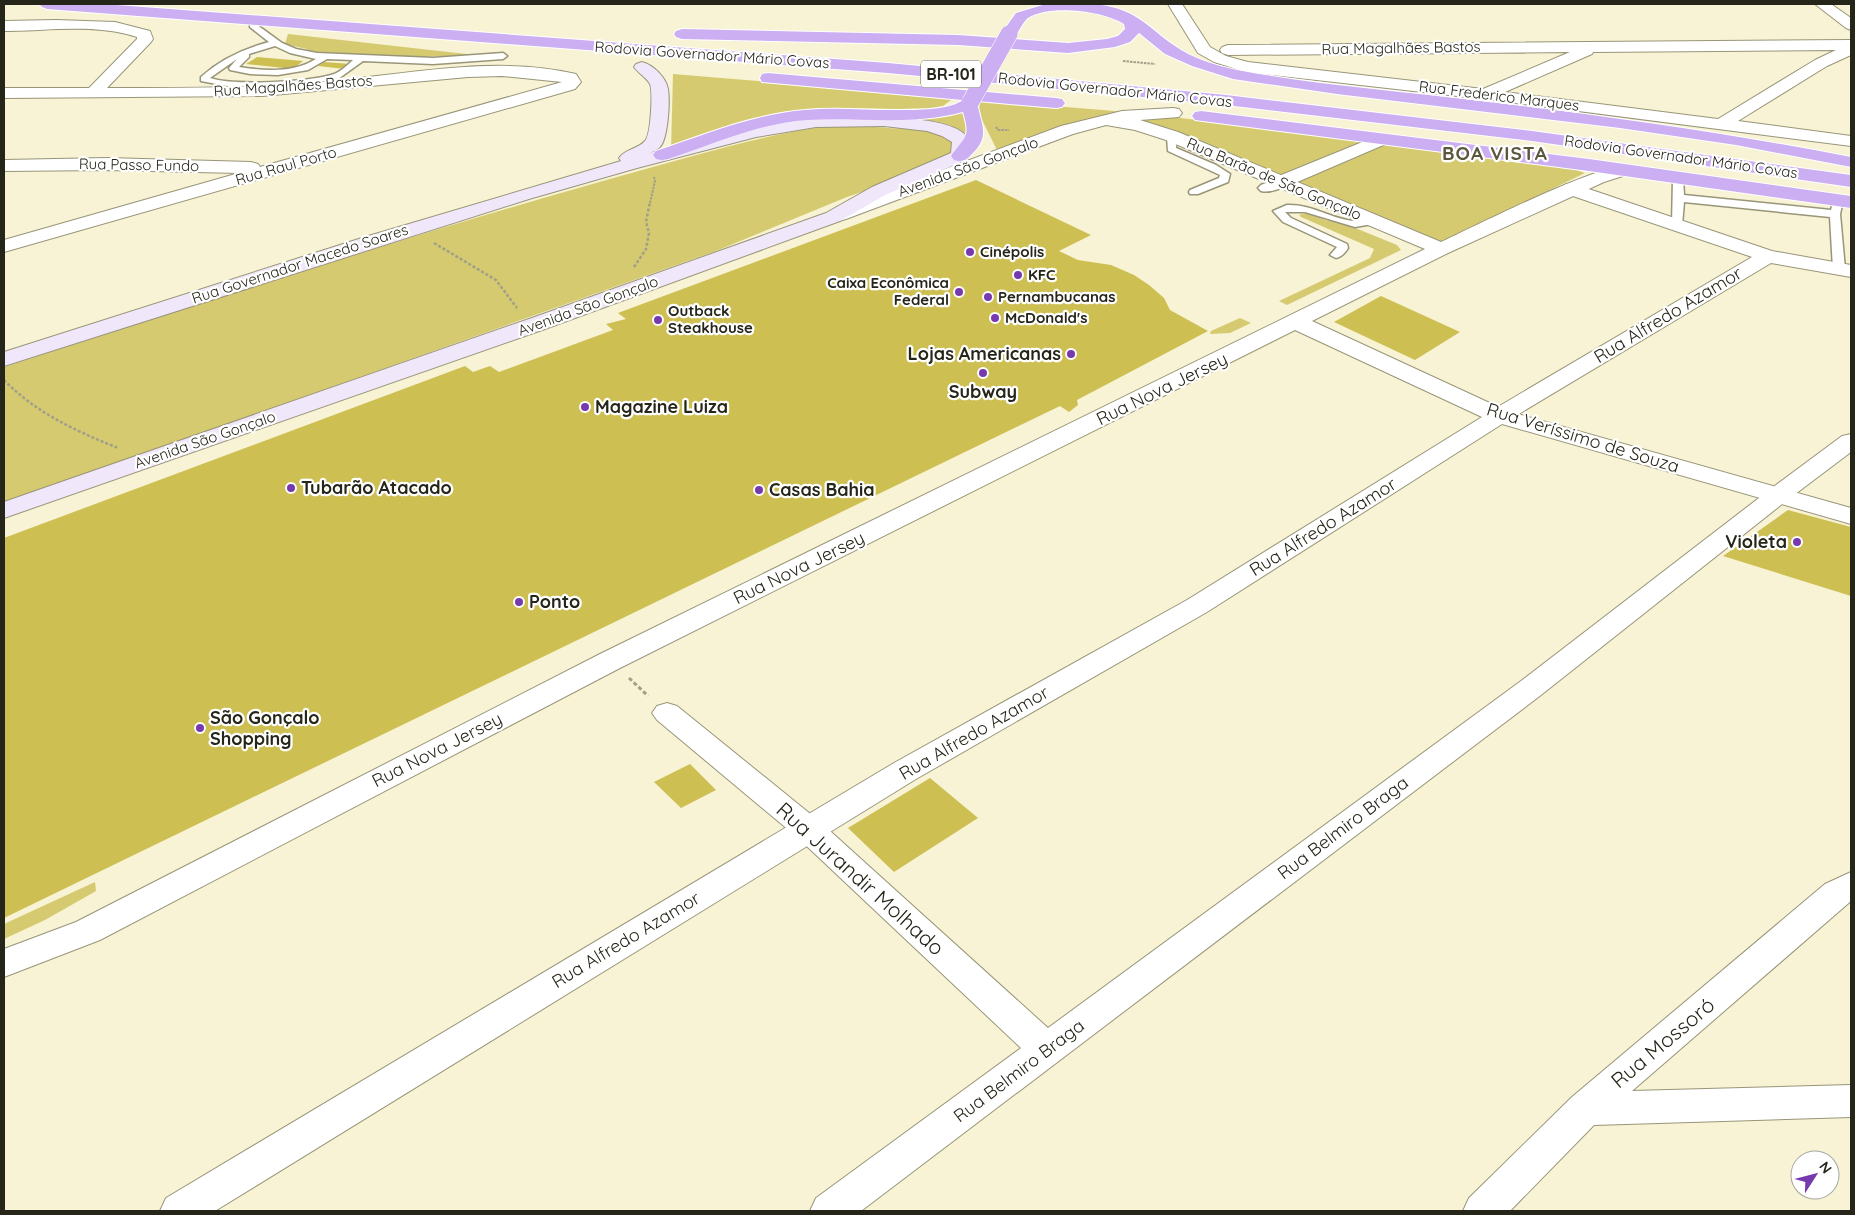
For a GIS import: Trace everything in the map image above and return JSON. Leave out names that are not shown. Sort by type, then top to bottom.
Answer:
[{"type":"highway","name":"Rodovia Governador Mário Covas","points":[[47,4],[888,68],[1217,99],[1532,136],[1851,181]]},
{"type":"highway","points":[[662,155],[767,121],[790,116],[843,114],[920,116],[940,113],[969,104],[1020,16],[1039,9],[1055,6],[1090,7],[1131,20],[1171,51],[1198,63],[1233,74],[1318,87],[1630,124],[1736,140],[1851,162]]},
{"type":"highway","points":[[237,19],[253,25],[503,56],[553,60]]},
{"type":"highway","points":[[682,34],[958,40],[1068,48],[1100,46],[1124,39],[1133,30],[1131,20]]},
{"type":"highway","name":"Rodovia Governador Mário Covas","points":[[663,32],[956,56]]},
{"type":"highway","name":"Rodovia Governador Mário Covas","points":[[976,58],[1015,61]]},
{"type":"highway","points":[[622,66],[672,70]]},
{"type":"highway","points":[[752,77],[1076,104]]},
{"type":"highway","name":"Rodovia Governador Mário Covas","points":[[1200,80],[1571,125],[1851,162]]},
{"type":"highway","points":[[960,156],[971,147],[975,138],[976,126],[969,104]]},
{"type":"highway","points":[[1173,113],[1382,139],[1593,171]]},
{"type":"highway","points":[[1622,170],[1842,206]]},
{"type":"main road","name":"Rua Governador Macedo Soares","points":[[596,172],[653,144],[658,132],[660,89],[656,79],[642,67]]},
{"type":"main road","name":"Rua Governador Macedo Soares","points":[[6,354],[596,172],[799,124],[830,121],[879,121],[924,125],[943,129],[961,140],[960,156]]},
{"type":"main road","points":[[833,217],[865,198],[922,175],[960,156]]},
{"type":"main road","name":"Avenida São Gonçalo","points":[[4,510],[537,324],[833,217]]},
{"type":"street","points":[[1175,4],[1204,50]]},
{"type":"street","points":[[1822,4],[1851,25]]},
{"type":"street","points":[[4,26],[103,26],[132,28],[144,34],[145,39],[139,47],[94,92]]},
{"type":"street","name":"Rua Magalhães Bastos","points":[[1204,50],[1599,45],[1851,45]]},
{"type":"street","name":"Rua Magalhães Bastos","points":[[1484,94],[1599,45]]},
{"type":"street","points":[[1786,45],[1804,51],[1821,63]]},
{"type":"street","points":[[1536,46],[1557,56],[1562,61]]},
{"type":"street","points":[[1722,124],[1821,63],[1851,49]]},
{"type":"street","name":"Rua Frederico Marques","points":[[1204,50],[1220,59],[1246,67],[1484,94],[1851,141]]},
{"type":"street","name":"Rua Magalhães Bastos","points":[[4,92],[298,89],[439,67],[537,73],[570,78],[573,82],[569,85]]},
{"type":"street","name":"Rua Raul Porto","points":[[4,246],[569,85]]},
{"type":"street","name":"Avenida São Gonçalo","points":[[833,217],[1067,130],[1099,113],[1122,116],[1173,113]]},
{"type":"street","name":"Rua Barão de São Gonçalo","points":[[1099,113],[1172,136],[1273,185],[1374,221],[1441,249]]},
{"type":"street","points":[[1273,185],[1382,139]]},
{"type":"street","name":"Rua Passo Fundo","points":[[4,165],[107,164],[275,169]]},
{"type":"street","points":[[207,166],[220,184]]},
{"type":"street","name":"Rua Nova Jersey","points":[[4,963],[88,931],[610,661],[1441,249],[1571,189],[1593,171],[1622,170]]},
{"type":"street","points":[[1571,189],[1768,256],[1845,270]]},
{"type":"street","name":"Rua Alfredo Azamor","points":[[180,1211],[808,829],[906,771],[1197,606],[1500,416],[1768,256]]},
{"type":"street","name":"Rua Veríssimo de Souza","points":[[1296,322],[1500,416],[1851,516]]},
{"type":"street","name":"Rua Belmiro Braga","points":[[830,1211],[1531,688],[1777,496],[1851,441]]},
{"type":"street","name":"Rua Jurandir Molhado","points":[[668,713],[808,829],[1048,1050]]},
{"type":"street","name":"Rua Mossoró","points":[[1483,1211],[1585,1108],[1837,893],[1851,885]]},
{"type":"street","points":[[1585,1108],[1851,1101]]},
{"type":"lane","points":[[253,25],[277,44],[293,51],[326,56],[439,67],[503,56]]},
{"type":"lane","points":[[277,44],[243,57],[233,68],[268,72],[290,71],[307,68],[326,56]]},
{"type":"lane","points":[[277,44],[242,52],[217,67],[204,79],[209,83],[225,84],[296,82],[334,77],[360,59]]},
{"type":"lane","points":[[307,68],[334,77]]},
{"type":"lane","points":[[1172,136],[1171,150],[1219,169],[1225,174],[1224,180],[1194,192]]},
{"type":"lane","points":[[1677,225],[1678,178]]},
{"type":"lane","points":[[1678,198],[1842,206],[1845,270]]},
{"type":"lane","points":[[1336,255],[1343,246],[1287,220],[1278,211],[1295,207],[1355,224],[1374,221]]},
{"type":"path","points":[[623,293],[634,266],[646,249],[649,233],[646,222],[655,181],[651,170],[641,161]]},
{"type":"path","points":[[426,224],[422,232],[428,241],[462,258],[480,269],[482,273],[496,280],[516,307],[537,324]]},
{"type":"path","points":[[4,380],[18,396],[74,430],[117,448],[141,462]]},
{"type":"path","points":[[610,661],[668,713]]},
{"type":"shaded area","points":[[288,34],[475,55],[388,58],[309,54],[307,49],[285,44]]},
{"type":"shaded area","points":[[673,74],[955,97],[943,106],[919,111],[798,111],[764,117],[671,151]]},
{"type":"shaded area","points":[[981,100],[1127,112],[997,150],[978,112]]},
{"type":"shaded area","points":[[962,110],[970,132],[967,133],[937,122],[902,119]]},
{"type":"shaded area","points":[[1173,117],[1565,166],[1585,173],[1442,242],[1172,129],[1128,120]]},
{"type":"shaded area","points":[[842,125],[934,131],[948,136],[956,144],[956,153],[905,177],[847,197],[716,251],[4,503],[4,367],[364,252],[509,208],[758,139]]},
{"type":"shaded area","points":[[1309,214],[1348,225],[1397,245],[1401,250],[1287,305],[1279,301],[1370,258],[1374,249],[1299,215]]},
{"type":"shaded area","points":[[1240,318],[1251,323],[1230,333],[1210,334],[1211,331]]},
{"type":"shaded area","points":[[95,882],[96,891],[45,920],[4,939],[4,924]]},
{"type":"building","points":[[257,57],[303,61],[293,69],[246,64]]},
{"type":"building","points":[[324,62],[351,64],[345,69],[318,66]]},
{"type":"building","name":"São Gonçalo Shopping","points":[[976,180],[1091,235],[1059,251],[1078,260],[1111,265],[1134,275],[1164,298],[1170,310],[1208,331],[1077,400],[1078,405],[1069,412],[1060,406],[4,918],[4,538],[465,366],[473,372],[490,366],[499,372],[613,330],[606,324],[626,319],[618,313]]},
{"type":"building","points":[[1381,296],[1460,332],[1415,360],[1334,322]]},
{"type":"building","name":"Violeta","points":[[1788,510],[1851,527],[1851,596],[1723,556]]},
{"type":"building","points":[[690,764],[716,790],[681,808],[654,782]]},
{"type":"building","points":[[930,778],[978,818],[894,872],[848,828]]},
{"type":"place","name":"Cinépolis","points":[[970,252]]},
{"type":"place","name":"KFC","points":[[1018,275]]},
{"type":"place","name":"Caixa Econômica Federal","points":[[959,292]]},
{"type":"place","name":"Pernambucanas","points":[[988,297]]},
{"type":"place","name":"McDonald's","points":[[995,318]]},
{"type":"place","name":"Outback Steakhouse","points":[[658,320]]},
{"type":"place","name":"Lojas Americanas","points":[[1071,354]]},
{"type":"place","name":"Subway","points":[[983,373]]},
{"type":"place","name":"Magazine Luiza","points":[[585,407]]},
{"type":"place","name":"Tubarão Atacado","points":[[291,488]]},
{"type":"place","name":"Casas Bahia","points":[[759,490]]},
{"type":"place","name":"Violeta","points":[[1797,542]]},
{"type":"place","name":"Ponto","points":[[519,602]]},
{"type":"place","name":"São Gonçalo Shopping","points":[[200,728]]},
{"type":"district","name":"BOA VISTA","points":[[1495,153]]}]
